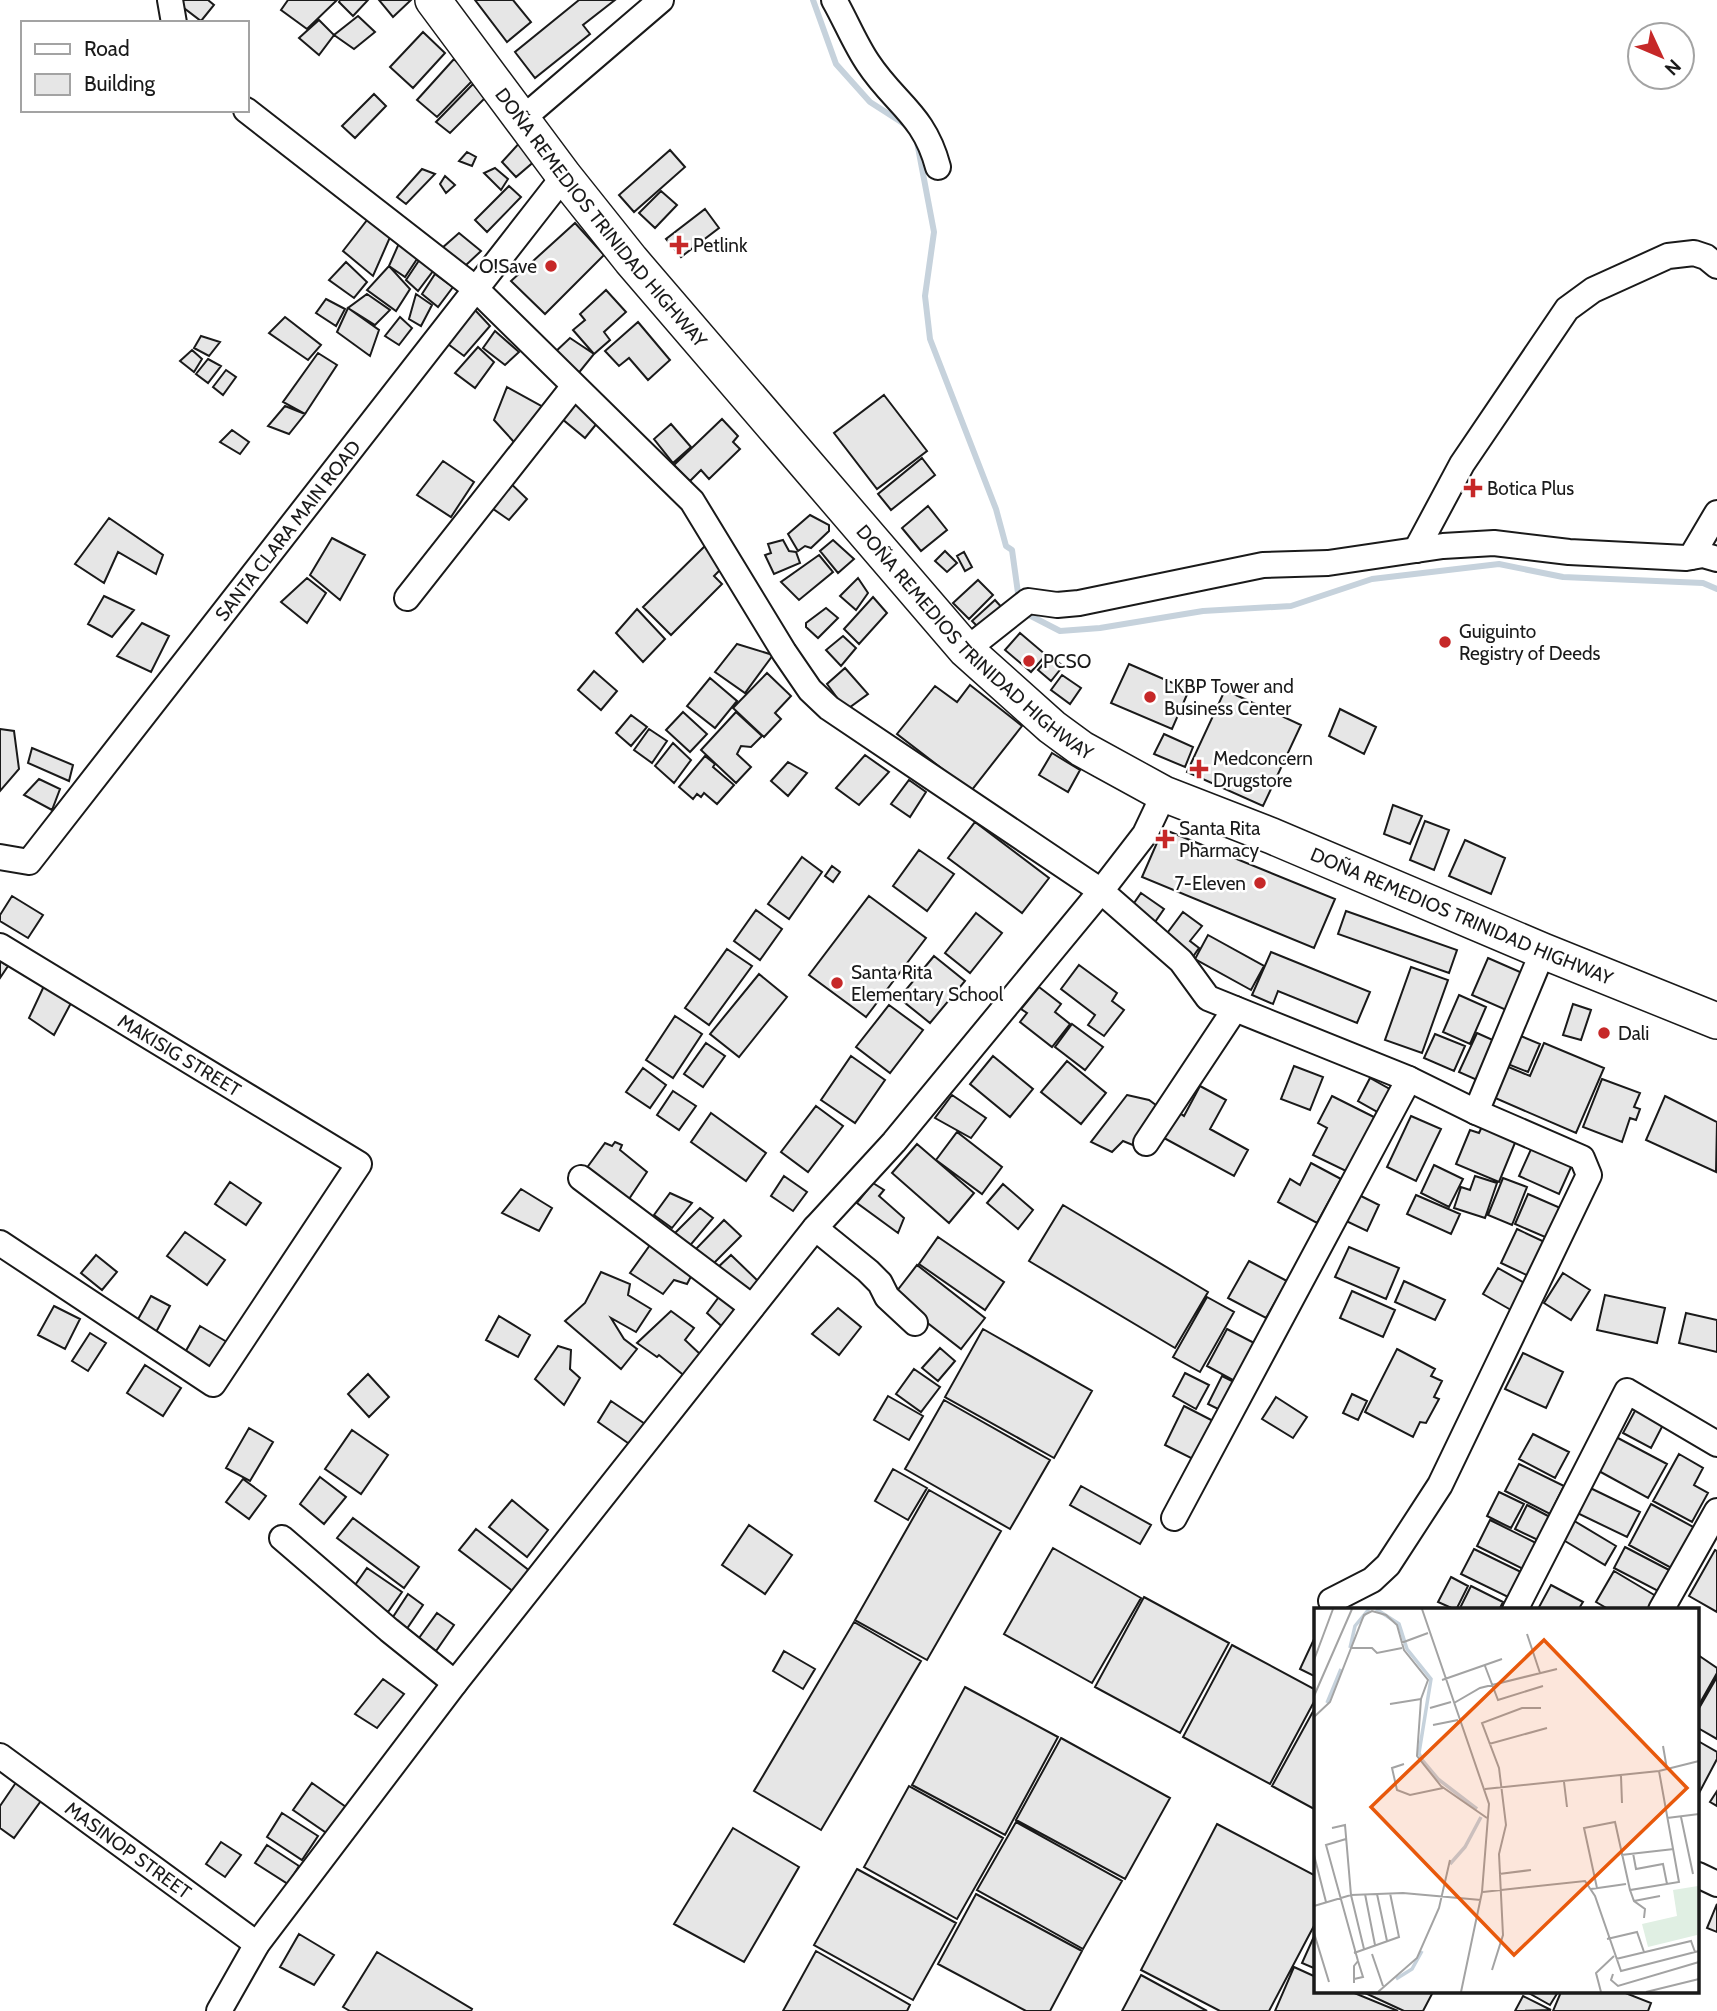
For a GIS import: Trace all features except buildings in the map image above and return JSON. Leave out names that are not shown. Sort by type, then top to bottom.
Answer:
[{"type":"highway","name":"DOÑA REMEDIOS TRINIDAD HIGHWAY","points":[[433,0],[520,120],[631,260],[966,650],[1052,727],[1082,749],[1164,794],[1282,840],[1543,951],[1717,1021]]},
{"type":"street","points":[[170,0],[174,21]]},
{"type":"street","points":[[520,120],[661,0]]},
{"type":"street","points":[[834,0],[868,64],[923,128],[938,167]]},
{"type":"street","points":[[248,112],[476,289],[692,501],[810,690],[829,708],[1101,891],[1181,961],[1208,998],[1409,1079],[1476,1112],[1582,1158],[1589,1175],[1440,1485],[1388,1565],[1372,1580],[1331,1601]]},
{"type":"street","name":"SANTA CLARA MAIN ROAD","points":[[0,857],[29,862],[564,176]]},
{"type":"street","points":[[1416,550],[1462,464],[1567,309],[1593,290],[1668,256],[1695,253],[1706,257],[1717,266]]},
{"type":"street","points":[[407,598],[574,386]]},
{"type":"street","points":[[1691,557],[1717,513]]},
{"type":"street","points":[[966,650],[1028,601],[1057,605],[1112,598],[1264,565],[1328,563],[1416,550],[1494,543],[1569,552],[1691,557],[1703,555],[1717,559]]},
{"type":"street","points":[[226,2008],[257,1944],[455,1683],[816,1227],[894,1142],[1101,891],[1145,834],[1164,794]]},
{"type":"street","name":"MAKISIG STREET","points":[[0,946],[359,1164],[213,1384],[0,1243]]},
{"type":"street","points":[[1476,1112],[1543,951]]},
{"type":"street","points":[[1146,1143],[1235,1009]]},
{"type":"street","points":[[1174,1518],[1409,1079]]},
{"type":"street","points":[[582,1178],[752,1307]]},
{"type":"street","points":[[816,1227],[867,1270],[880,1283],[887,1297],[915,1323]]},
{"type":"street","points":[[1516,1608],[1627,1391],[1717,1444]]},
{"type":"street","points":[[1662,1608],[1717,1511]]},
{"type":"street","points":[[282,1538],[455,1683]]},
{"type":"street","name":"MASINOP STREET","points":[[0,1756],[257,1944]]},
{"type":"street","points":[[1700,1876],[1717,1884]]},
{"type":"waterway","points":[[813,0],[836,64],[870,102],[909,127]]},
{"type":"waterway","points":[[917,142],[934,232],[925,296],[930,339],[996,509],[1006,546],[1012,550],[1019,600]]},
{"type":"waterway","points":[[1024,609],[1029,615],[1060,631],[1100,628],[1203,611],[1291,606],[1372,579],[1499,564],[1563,577],[1703,583],[1717,589]]},
{"type":"place","name":"Petlink","points":[[679,245]]},
{"type":"place","name":"O!Save","points":[[551,266]]},
{"type":"place","name":"Botica Plus","points":[[1473,488]]},
{"type":"place","name":"Guiguinto Registry of Deeds","points":[[1445,642]]},
{"type":"place","name":"PCSO","points":[[1029,661]]},
{"type":"place","name":"LKBP Tower and Business Center","points":[[1150,697]]},
{"type":"place","name":"Medconcern Drugstore","points":[[1199,769]]},
{"type":"place","name":"Santa Rita Pharmacy","points":[[1165,839]]},
{"type":"place","name":"7-Eleven","points":[[1260,883]]},
{"type":"place","name":"Santa Rita Elementary School","points":[[837,983]]},
{"type":"place","name":"Dali","points":[[1604,1033]]}]
